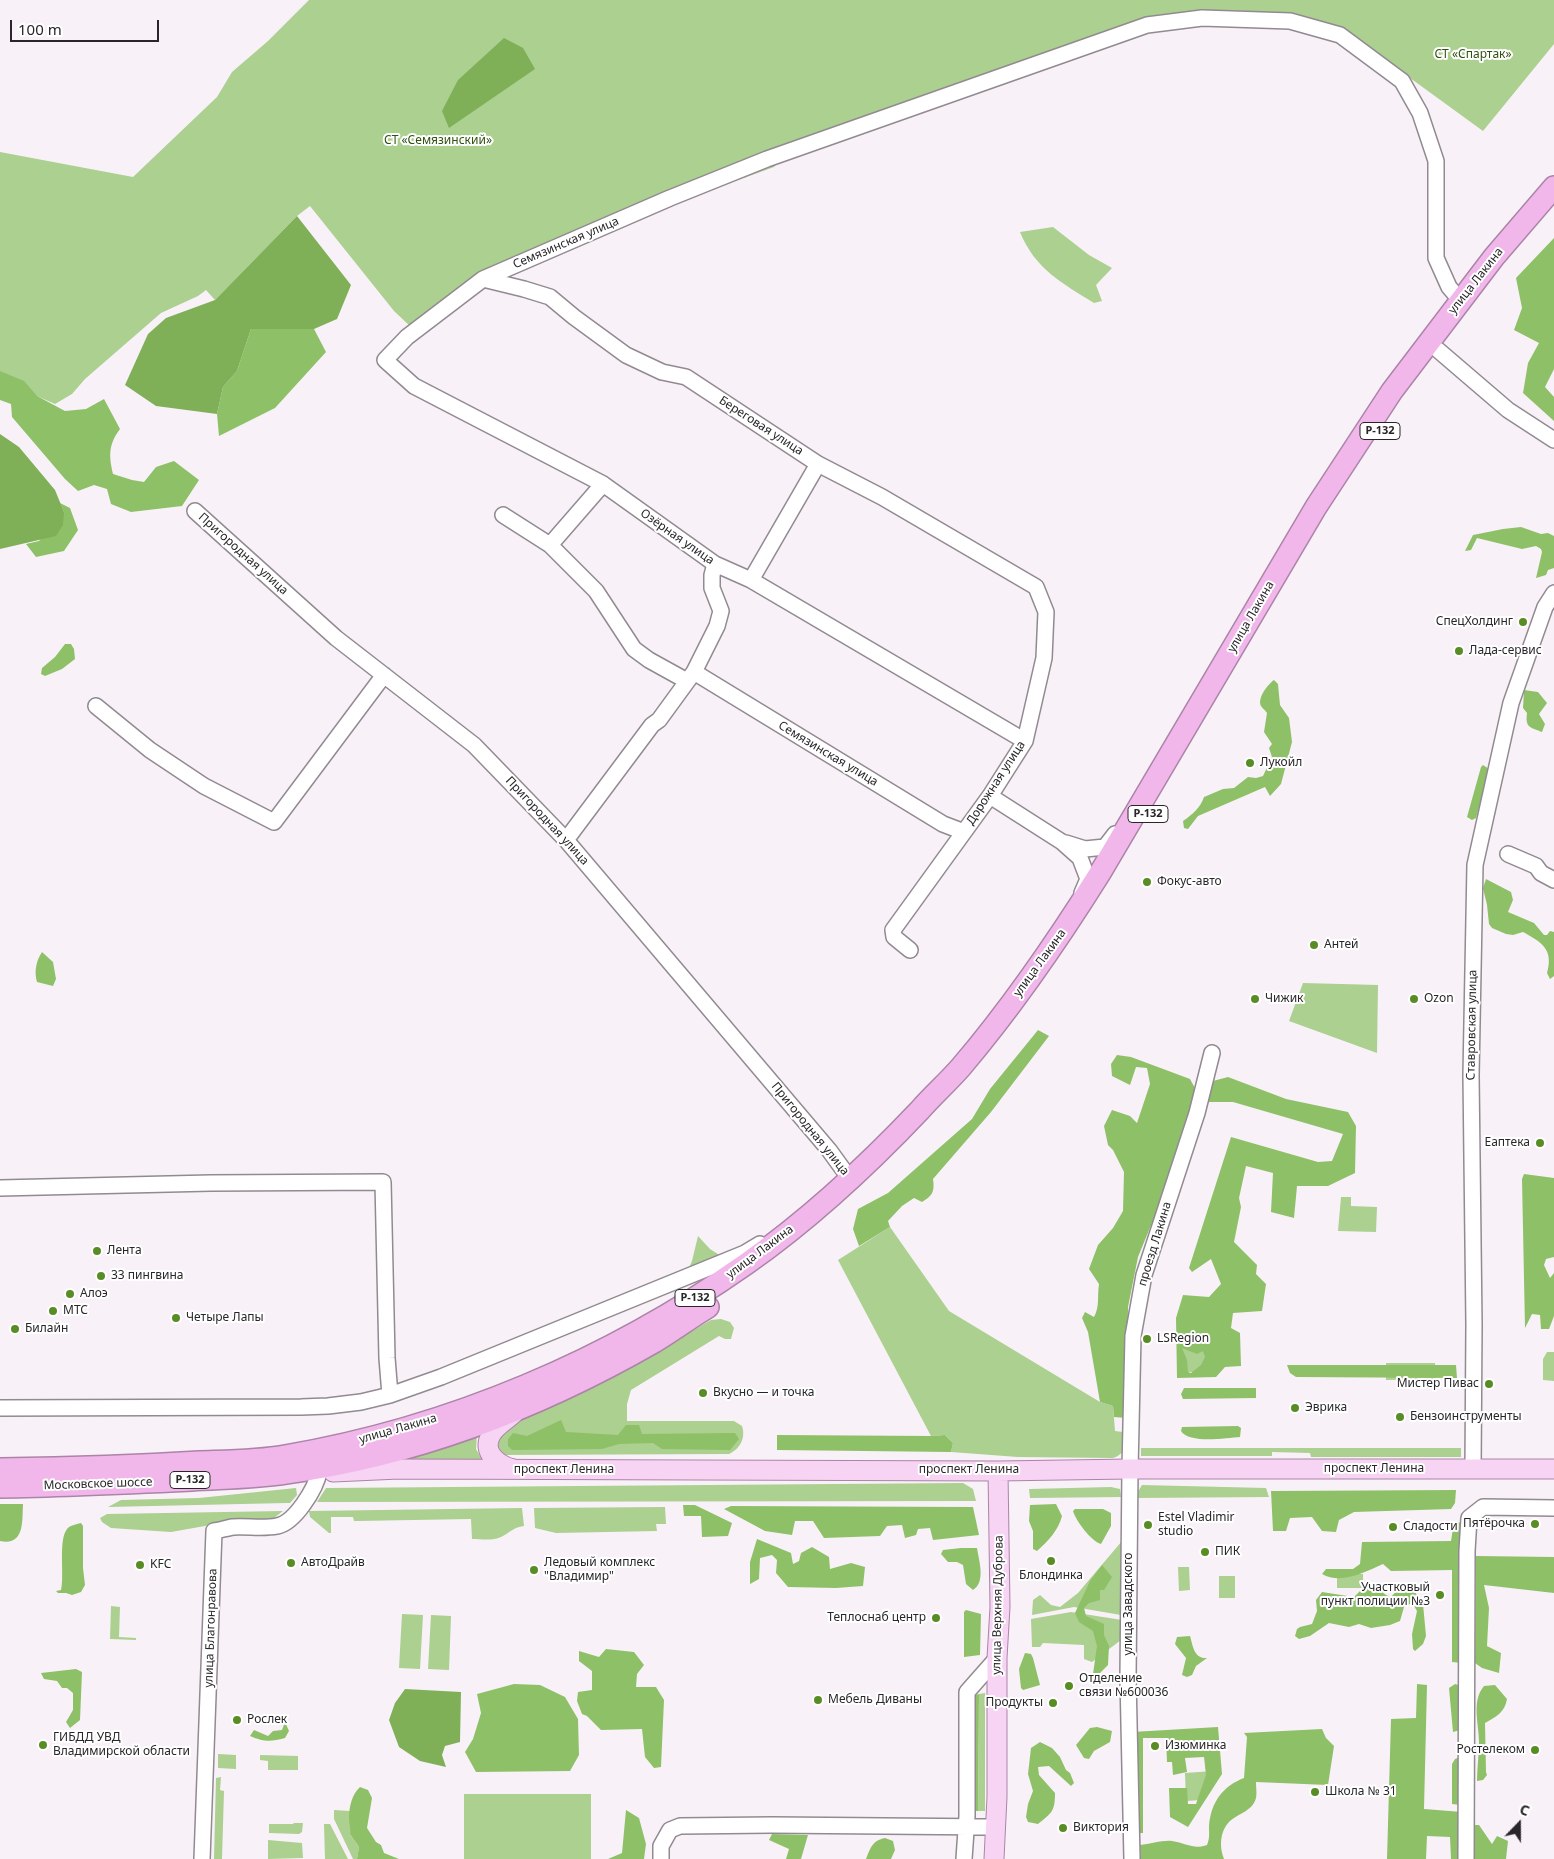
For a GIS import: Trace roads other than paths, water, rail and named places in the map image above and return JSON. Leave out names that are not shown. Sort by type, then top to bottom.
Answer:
[{"type":"highway","name":"улица Лакина","points":[[283,1465],[320,1450],[437,1418],[576,1364],[633,1335],[693,1300],[741,1267],[850,1180],[960,1067],[1022,989],[1065,928],[1143,801],[1316,506],[1392,391],[1494,257],[1554,187]]},
{"type":"highway","name":"улица Лакина","points":[[283,1465],[387,1464],[445,1436],[518,1410],[570,1386],[647,1346],[736,1288],[809,1232],[844,1201],[952,1094],[1020,1014],[1051,972],[1108,881],[1258,630],[1324,514],[1400,400],[1507,262],[1554,209]]},
{"type":"highway","name":"Московское шоссе","points":[[0,1469],[165,1464],[283,1465]]},
{"type":"highway","name":"Московское шоссе","points":[[0,1487],[95,1485],[283,1465]]},
{"type":"main road","points":[[518,1410],[494,1430],[488,1441],[488,1447],[497,1463],[522,1471]]},
{"type":"main road","points":[[387,1464],[382,1443],[396,1430]]},
{"type":"main road","points":[[325,1466],[396,1430]]},
{"type":"main road","name":"проспект Ленина","points":[[387,1464],[522,1471],[1554,1469]]},
{"type":"main road","name":"улица Верхняя Дуброва","points":[[994,1859],[1000,1607],[998,1471]]},
{"type":"street","name":"Семязинская улица","points":[[385,360],[407,337],[483,279],[670,198],[767,159],[1147,25],[1202,18],[1290,22],[1340,35],[1402,81],[1420,113],[1436,161],[1436,258],[1449,287],[1460,300]]},
{"type":"street","name":"Береговая улица","points":[[483,279],[550,297],[626,355],[662,372],[686,377],[818,464],[882,497],[1036,587]]},
{"type":"street","points":[[1438,350],[1508,410],[1554,440]]},
{"type":"street","name":"Озёрная улица","points":[[385,360],[414,386],[603,484],[715,564],[751,580],[1025,741]]},
{"type":"street","points":[[751,580],[818,464]]},
{"type":"street","points":[[550,545],[603,484]]},
{"type":"street","name":"Пригородная улица","points":[[195,511],[336,638],[474,745],[566,840],[830,1150],[850,1180]]},
{"type":"street","name":"Семязинская улица","points":[[503,516],[550,545],[596,591],[634,649],[690,677],[944,824],[964,832]]},
{"type":"street","points":[[566,840],[690,677],[717,626],[721,611],[712,588],[712,575],[715,564]]},
{"type":"street","name":"Дорожная улица","points":[[910,950],[894,937],[893,930],[990,796],[1025,741],[1044,658],[1046,612],[1036,587]]},
{"type":"street","name":"Ставровская улица","points":[[1473,1469],[1474,1281],[1471,1075],[1475,865],[1510,702],[1545,607],[1554,593]]},
{"type":"street","points":[[96,706],[150,750],[204,786],[274,822],[384,675]]},
{"type":"street","points":[[990,796],[1062,842],[1080,858],[1088,879],[1065,928]]},
{"type":"street","points":[[1062,842],[1085,849],[1105,847],[1143,801]]},
{"type":"street","points":[[1508,854],[1536,866],[1541,873],[1554,880]]},
{"type":"street","name":"проезд Лакина","points":[[1130,1469],[1133,1336],[1142,1283],[1197,1113],[1212,1053]]},
{"type":"street","points":[[0,1188],[210,1183],[383,1182],[390,1395]]},
{"type":"street","points":[[0,1408],[328,1406],[361,1402],[390,1395],[469,1367],[745,1253],[784,1228],[804,1218]]},
{"type":"street","name":"улица Благонравова","points":[[202,1859],[214,1532],[232,1527],[279,1526],[292,1518],[301,1507],[325,1466]]},
{"type":"street","name":"улица Завадского","points":[[1130,1469],[1128,1678],[1132,1859]]},
{"type":"street","points":[[1466,1859],[1467,1551],[1469,1518],[1483,1508],[1554,1508]]},
{"type":"street","points":[[964,1859],[967,1827],[966,1692],[998,1658]]},
{"type":"street","points":[[661,1859],[661,1846],[670,1830],[680,1826],[996,1827]]},
{"type":"place","name":"СпецХолдинг","points":[[1523,622]]},
{"type":"place","name":"Лада-сервис","points":[[1459,651]]},
{"type":"place","name":"Лукойл","points":[[1250,763]]},
{"type":"place","name":"Фокус-авто","points":[[1147,882]]},
{"type":"place","name":"Антей","points":[[1314,945]]},
{"type":"place","name":"Чижик","points":[[1255,999]]},
{"type":"place","name":"Ozon","points":[[1414,999]]},
{"type":"place","name":"Еаптека","points":[[1540,1143]]},
{"type":"place","name":"Лента","points":[[97,1251]]},
{"type":"place","name":"33 пингвина","points":[[101,1276]]},
{"type":"place","name":"Алоэ","points":[[70,1294]]},
{"type":"place","name":"МТС","points":[[53,1311]]},
{"type":"place","name":"Четыре Лапы","points":[[176,1318]]},
{"type":"place","name":"Билайн","points":[[15,1329]]},
{"type":"place","name":"LSRegion","points":[[1147,1339]]},
{"type":"place","name":"Мистер Пивас","points":[[1489,1384]]},
{"type":"place","name":"Вкусно — и точка","points":[[703,1393]]},
{"type":"place","name":"Эврика","points":[[1295,1408]]},
{"type":"place","name":"Бензоинструменты","points":[[1400,1417]]},
{"type":"place","name":"Пятёрочка","points":[[1535,1524]]},
{"type":"place","name":"Estel Vladimir studio","points":[[1148,1525]]},
{"type":"place","name":"Сладости","points":[[1393,1527]]},
{"type":"place","name":"ПИК","points":[[1205,1552]]},
{"type":"place","name":"Блондинка","points":[[1051,1561]]},
{"type":"place","name":"АвтоДрайв","points":[[291,1563]]},
{"type":"place","name":"KFC","points":[[140,1565]]},
{"type":"place","name":"Ледовый комплекс \"Владимир\"","points":[[534,1570]]},
{"type":"place","name":"Участковый пункт полиции №3","points":[[1440,1595]]},
{"type":"place","name":"Теплоснаб центр","points":[[936,1618]]},
{"type":"place","name":"Отделение связи №600036","points":[[1069,1686]]},
{"type":"place","name":"Мебель Диваны","points":[[818,1700]]},
{"type":"place","name":"Продукты","points":[[1053,1703]]},
{"type":"place","name":"Рослек","points":[[237,1720]]},
{"type":"place","name":"ГИБДД УВД Владимирской области","points":[[43,1745]]},
{"type":"place","name":"Изюминка","points":[[1155,1746]]},
{"type":"place","name":"Ростелеком","points":[[1535,1750]]},
{"type":"place","name":"Школа № 31","points":[[1315,1792]]},
{"type":"place","name":"Виктория","points":[[1063,1828]]},
{"type":"park label","name":"СТ «Спартак»","points":[[1473,55]]},
{"type":"park label","name":"СТ «Семязинский»","points":[[438,141]]}]
